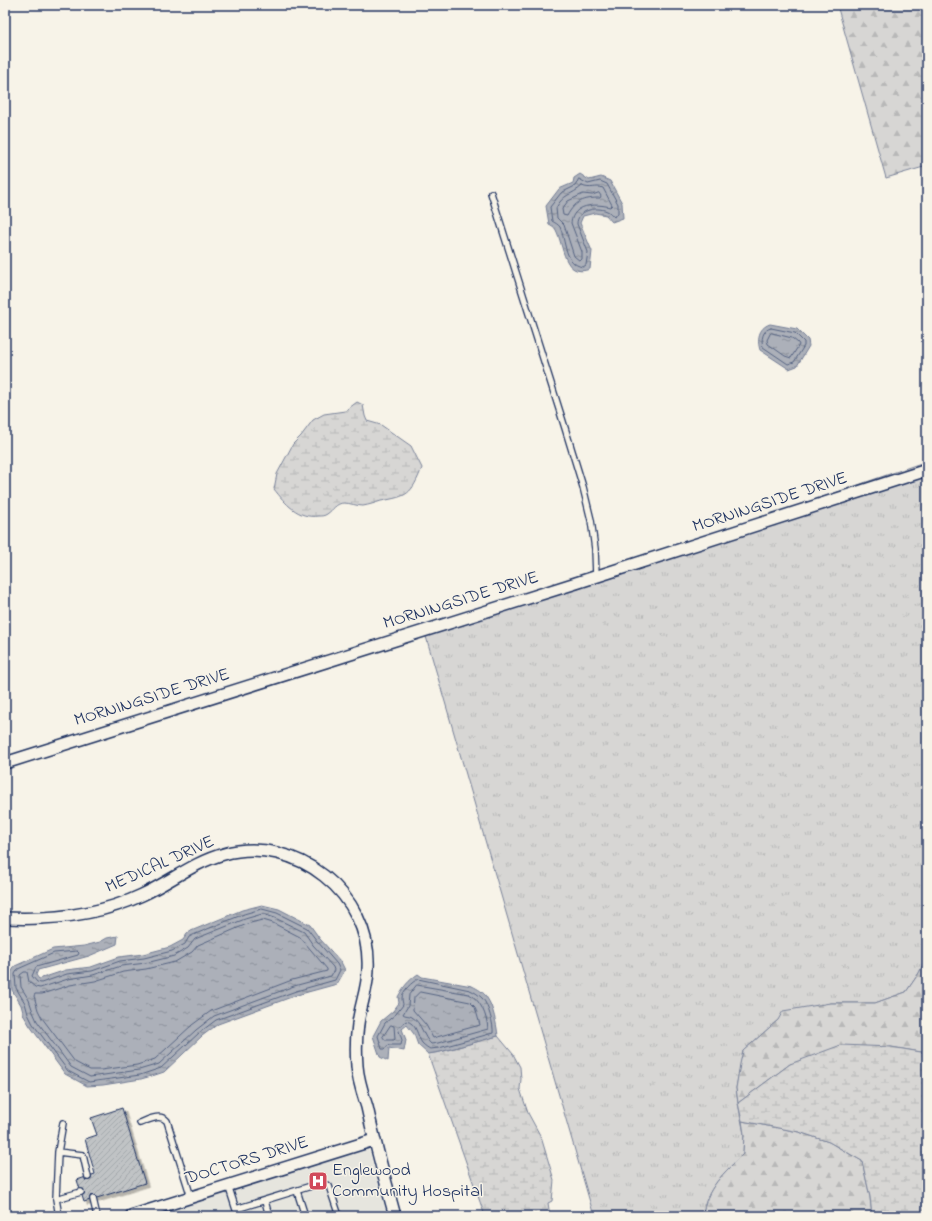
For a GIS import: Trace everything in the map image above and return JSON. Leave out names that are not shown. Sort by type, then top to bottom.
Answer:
[{"type":"street","name":"MORNINGSIDE DRIVE","points":[[5,762],[927,470]]},
{"type":"street","name":"MEDICAL DRIVE","points":[[5,918],[45,918],[70,916],[119,904],[142,895],[200,863],[216,856],[240,851],[266,851],[286,855],[312,866],[329,879],[345,895],[354,910],[365,937],[368,969],[356,1039],[357,1068],[394,1216]]},
{"type":"street","name":"DOCTORS DRIVE","points":[[131,1216],[374,1140]]},
{"type":"lane","points":[[491,193],[565,428],[582,487],[591,520],[595,550],[596,576]]},
{"type":"lane","points":[[140,1123],[159,1117],[164,1118],[167,1121],[192,1197]]},
{"type":"lane","points":[[59,1216],[56,1199],[58,1152],[64,1123]]},
{"type":"lane","points":[[58,1152],[83,1155],[88,1176]]},
{"type":"lane","points":[[236,1210],[321,1183],[329,1186],[339,1216]]},
{"type":"lane","points":[[228,1185],[238,1216]]},
{"type":"lane","points":[[297,1191],[305,1216]]},
{"type":"lane","points":[[56,1199],[81,1192]]},
{"type":"lane","points":[[93,1199],[97,1216]]},
{"type":"lane","points":[[265,1201],[269,1216]]},
{"type":"shaded area","name":"Englewood Community Hospital","points":[[368,1146],[387,1216],[147,1216]]},
{"type":"green space","points":[[837,5],[927,5],[927,166],[886,178]]},
{"type":"green space","points":[[357,402],[363,405],[367,421],[381,425],[411,446],[422,468],[415,484],[408,493],[397,498],[368,505],[361,506],[341,503],[322,516],[304,515],[298,512],[287,504],[274,489],[277,474],[293,444],[313,420],[324,414],[345,411]]},
{"type":"green space","points":[[927,461],[927,956],[919,973],[906,992],[875,1003],[830,1003],[778,1020],[743,1051],[736,1088],[744,1134],[743,1154],[723,1174],[712,1189],[705,1206],[703,1216],[594,1216],[425,633],[622,567]]},
{"type":"green space","points":[[927,956],[927,1053],[891,1047],[790,1064],[738,1103],[736,1088],[743,1051],[778,1020],[783,1011],[830,1003],[875,1003],[906,992],[919,973]]},
{"type":"green space","points":[[498,1036],[513,1054],[520,1067],[520,1089],[528,1113],[541,1137],[554,1180],[552,1201],[548,1203],[550,1216],[485,1216],[428,1054]]},
{"type":"green space","points":[[841,1045],[891,1047],[927,1053],[927,1216],[872,1216],[870,1197],[862,1161],[829,1142],[799,1132],[742,1121],[738,1103],[790,1064]]},
{"type":"green space","points":[[742,1121],[799,1132],[829,1142],[862,1161],[870,1197],[872,1216],[703,1216],[708,1197],[712,1189],[723,1174],[743,1154],[744,1134]]},
{"type":"water","points":[[580,174],[589,180],[601,177],[610,181],[622,203],[623,218],[612,222],[606,215],[595,213],[583,216],[580,223],[592,251],[590,269],[581,271],[574,269],[569,265],[563,252],[559,236],[553,226],[549,224],[546,206],[559,189],[573,183],[574,178]]},
{"type":"water","points":[[770,324],[797,329],[808,340],[809,346],[797,366],[789,369],[760,350],[759,335],[763,328]]},
{"type":"water","points":[[262,905],[279,909],[310,925],[320,939],[341,962],[345,970],[337,984],[297,995],[218,1024],[202,1036],[164,1072],[141,1079],[87,1086],[65,1074],[30,1026],[24,1016],[21,1005],[12,990],[11,973],[15,966],[53,949],[84,946],[118,936],[117,944],[89,956],[38,970],[36,975],[39,979],[66,970],[91,967],[119,957],[143,954],[170,947],[183,940],[191,931],[242,910]]},
{"type":"water","points":[[418,974],[422,977],[472,986],[481,991],[486,996],[491,1006],[496,1022],[498,1036],[428,1054],[418,1045],[414,1034],[407,1025],[402,1029],[406,1040],[404,1051],[389,1048],[388,1061],[380,1057],[373,1036],[381,1021],[393,1011],[399,1003],[398,997],[404,987]]},
{"type":"building","points":[[122,1108],[145,1183],[84,1202],[77,1180],[95,1174],[85,1139],[97,1135],[91,1118]]},
{"type":"place","name":"Englewood Community Hospital","points":[[318,1181]]}]
